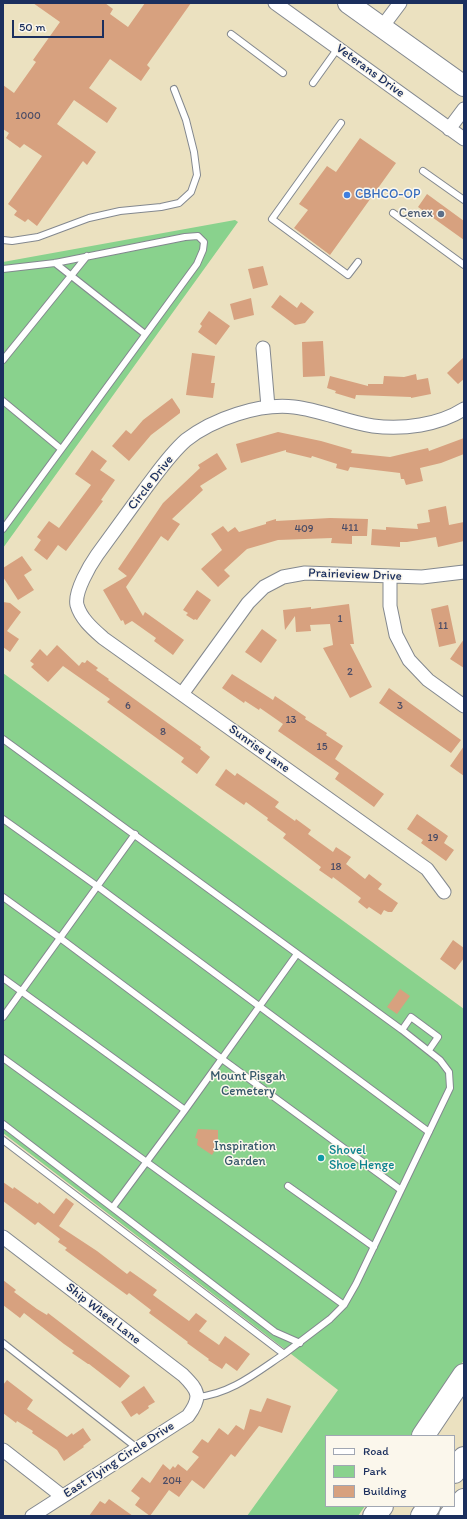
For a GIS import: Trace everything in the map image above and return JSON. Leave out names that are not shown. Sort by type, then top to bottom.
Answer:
[{"type":"highway","points":[[424,1435],[464,1375]]},
{"type":"highway","points":[[435,1435],[464,1395]]},
{"type":"highway","points":[[455,1471],[464,1458]]},
{"type":"highway","points":[[450,1516],[464,1500]]},
{"type":"highway","points":[[363,1516],[369,1507]]},
{"type":"highway","points":[[374,1516],[381,1507]]},
{"type":"highway","points":[[422,1516],[428,1507]]},
{"type":"main road","points":[[348,3],[464,86]]},
{"type":"street","name":"Veterans Drive","points":[[275,3],[464,140]]},
{"type":"street","points":[[382,27],[400,3]]},
{"type":"street","points":[[449,129],[464,109]]},
{"type":"street","points":[[263,348],[268,407]]},
{"type":"street","name":"Circle Drive","points":[[77,604],[80,588],[88,568],[164,464],[186,440],[215,423],[240,412],[268,407],[294,407],[373,426],[406,427],[434,422],[458,413],[464,409]]},
{"type":"street","name":"Prairieview Drive","points":[[182,694],[248,603],[264,587],[283,577],[305,573],[422,577],[464,572]]},
{"type":"street","points":[[390,576],[390,606],[396,635],[409,660],[428,680],[464,706]]},
{"type":"street","name":"Sunrise Lane","points":[[77,604],[86,623],[103,638],[427,869],[444,892]]},
{"type":"street","name":"Ship Wheel Lane","points":[[3,1237],[183,1375],[192,1385],[197,1397]]},
{"type":"street","name":"East Flying Circle Drive","points":[[32,1516],[188,1416],[196,1405],[197,1397]]},
{"type":"street","points":[[3,1450],[62,1496]]},
{"type":"lane","points":[[231,34],[283,73]]},
{"type":"lane","points":[[313,83],[338,48]]},
{"type":"lane","points":[[3,240],[12,241],[38,237],[89,218],[120,211],[161,207],[179,203],[191,192],[197,175],[194,152],[186,120],[174,89]]},
{"type":"lane","points":[[341,123],[272,219],[348,275],[358,262]]},
{"type":"lane","points":[[423,171],[464,200]]},
{"type":"lane","points":[[393,213],[464,265]]},
{"type":"lane","points":[[3,269],[55,263],[185,237],[198,236],[204,242],[203,250],[197,264],[3,529]]},
{"type":"lane","points":[[3,360],[87,256]]},
{"type":"lane","points":[[55,263],[145,334]]},
{"type":"lane","points":[[3,401],[61,449]]},
{"type":"lane","points":[[3,739],[429,1050],[440,1060],[449,1072],[450,1088],[402,1190],[356,1284],[344,1305],[330,1319],[284,1354],[237,1385],[209,1396],[197,1397]]},
{"type":"lane","points":[[3,819],[97,886],[429,1132]]},
{"type":"lane","points":[[3,1017],[135,834]]},
{"type":"lane","points":[[3,897],[402,1190]]},
{"type":"lane","points":[[113,1207],[297,954]]},
{"type":"lane","points":[[3,978],[185,1110]]},
{"type":"lane","points":[[402,1030],[411,1017],[438,1037],[429,1050]]},
{"type":"lane","points":[[3,1058],[344,1305]]},
{"type":"lane","points":[[3,1124],[275,1332],[300,1342]]},
{"type":"lane","points":[[3,1140],[284,1354]]},
{"type":"lane","points":[[288,1186],[374,1247]]},
{"type":"lane","points":[[3,1343],[138,1448]]},
{"type":"green space","points":[[235,220],[238,222],[3,548],[3,262]]},
{"type":"green space","name":"Mount Pisgah Cemetery","points":[[3,673],[464,1009],[464,1360],[414,1435],[325,1435],[325,1507],[364,1507],[358,1516],[247,1516],[338,1390],[3,1133]]},
{"type":"building","points":[[33,3],[105,3],[113,9],[110,14],[128,27],[145,3],[191,3],[147,65],[150,68],[141,81],[110,59],[89,88],[117,108],[107,123],[74,100],[57,124],[96,152],[87,165],[83,161],[37,226],[28,219],[25,222],[14,215],[17,211],[8,204],[42,156],[24,144],[20,148],[6,138],[9,133],[3,129],[3,85],[14,93],[36,62],[33,60],[60,22]]},
{"type":"building","points":[[360,138],[396,163],[330,255],[294,228],[308,210],[299,204],[327,166],[336,172]]},
{"type":"building","name":"Cenex","points":[[427,194],[464,221],[464,240],[418,207]]},
{"type":"building","points":[[263,266],[268,285],[253,289],[248,269]]},
{"type":"building","points":[[280,295],[297,308],[301,302],[314,312],[305,323],[295,325],[271,307]]},
{"type":"building","points":[[251,298],[254,315],[234,320],[230,304]]},
{"type":"building","points":[[209,311],[230,326],[216,345],[198,332],[202,326],[200,324]]},
{"type":"building","points":[[323,341],[325,376],[303,377],[302,342]]},
{"type":"building","points":[[192,353],[215,356],[211,383],[215,383],[213,398],[186,395]]},
{"type":"building","points":[[464,357],[464,379],[458,384],[447,373]]},
{"type":"building","points":[[416,374],[417,380],[428,378],[431,394],[411,398],[356,395],[355,399],[335,393],[336,391],[327,388],[330,376],[368,386],[368,384],[383,384],[384,376],[404,377]]},
{"type":"building","points":[[172,398],[180,410],[180,413],[151,435],[129,461],[112,446],[126,430],[131,434],[143,420]]},
{"type":"building","points":[[278,432],[321,441],[352,450],[351,453],[390,457],[428,448],[429,451],[464,438],[464,454],[441,463],[420,468],[423,481],[406,485],[404,479],[401,479],[400,473],[350,467],[348,471],[336,468],[337,464],[312,456],[311,458],[286,452],[286,450],[241,463],[236,444]]},
{"type":"building","points":[[92,450],[107,461],[100,470],[115,480],[101,500],[103,501],[66,551],[58,545],[47,560],[34,550],[41,540],[37,537],[49,521],[59,528],[91,485],[75,474]]},
{"type":"building","points":[[217,453],[227,469],[200,486],[203,490],[172,519],[180,524],[168,541],[161,536],[126,587],[143,616],[145,612],[184,640],[173,655],[154,641],[156,638],[132,621],[125,625],[123,620],[121,621],[103,590],[127,576],[118,569],[163,503],[200,468],[198,465]]},
{"type":"building","points":[[446,506],[449,525],[464,522],[464,541],[438,547],[436,537],[400,542],[400,547],[371,545],[372,529],[386,530],[386,527],[418,529],[417,524],[430,522],[428,510]]},
{"type":"building","points":[[330,518],[368,519],[367,536],[352,536],[352,544],[331,543],[332,538],[278,540],[247,549],[224,570],[230,576],[218,587],[201,569],[222,550],[211,534],[223,526],[228,532],[235,527],[239,532],[266,524],[266,522],[276,519],[276,521]]},
{"type":"building","points":[[22,556],[32,570],[24,575],[34,590],[18,600],[3,577],[3,568]]},
{"type":"building","points":[[197,590],[211,600],[197,620],[194,620],[186,615],[188,613],[183,610]]},
{"type":"building","points":[[3,602],[10,603],[21,612],[7,631],[19,639],[10,652],[3,647]]},
{"type":"building","points":[[349,604],[354,644],[350,644],[372,687],[350,698],[323,648],[333,645],[330,624],[310,625],[311,631],[296,632],[295,616],[285,630],[283,610],[311,607],[311,609]]},
{"type":"building","points":[[448,605],[456,643],[439,647],[431,609]]},
{"type":"building","points":[[262,629],[277,640],[261,663],[245,652]]},
{"type":"building","points":[[464,639],[464,668],[450,659]]},
{"type":"building","points":[[57,645],[79,666],[82,662],[85,663],[87,660],[98,668],[96,670],[109,679],[108,680],[201,747],[200,749],[210,757],[197,774],[181,762],[184,758],[107,702],[110,699],[63,666],[48,682],[31,667],[34,664],[30,661],[40,649],[47,656]]},
{"type":"building","points":[[232,674],[273,700],[275,696],[306,717],[305,719],[327,733],[326,735],[343,746],[335,759],[384,794],[374,807],[335,779],[339,773],[278,731],[283,724],[260,708],[259,710],[245,701],[244,703],[222,688]]},
{"type":"building","points":[[389,688],[461,740],[451,753],[379,703]]},
{"type":"building","points":[[464,746],[464,776],[450,766]]},
{"type":"building","points":[[226,769],[235,776],[237,773],[279,802],[275,807],[311,830],[308,834],[333,852],[336,847],[351,857],[346,864],[365,879],[369,874],[382,884],[378,889],[398,903],[392,912],[384,910],[381,915],[369,907],[367,909],[358,902],[361,898],[333,877],[332,879],[319,870],[321,867],[283,838],[286,834],[267,820],[268,818],[246,802],[244,805],[215,785]]},
{"type":"building","points":[[417,814],[448,836],[444,843],[454,850],[446,861],[421,843],[423,840],[407,829]]},
{"type":"building","points":[[453,940],[464,948],[464,958],[455,970],[440,959]]},
{"type":"building","points":[[400,989],[410,996],[397,1014],[387,1007]]},
{"type":"building","points":[[198,1129],[218,1130],[218,1145],[212,1155],[197,1145],[198,1139],[195,1138]]},
{"type":"building","points":[[3,1182],[13,1189],[14,1187],[38,1204],[39,1202],[54,1214],[66,1198],[74,1204],[59,1226],[97,1251],[127,1274],[130,1271],[157,1290],[153,1295],[189,1321],[196,1313],[207,1321],[199,1331],[219,1345],[225,1336],[250,1354],[237,1371],[226,1363],[222,1369],[208,1360],[209,1359],[187,1343],[188,1342],[149,1313],[151,1310],[129,1293],[127,1295],[65,1250],[67,1248],[58,1242],[60,1239],[38,1222],[35,1225],[3,1201]]},
{"type":"building","points":[[3,1280],[16,1290],[14,1292],[37,1309],[47,1315],[48,1313],[130,1376],[120,1388],[72,1353],[74,1351],[24,1313],[20,1318],[3,1305]]},
{"type":"building","points":[[7,1380],[33,1400],[27,1409],[67,1437],[83,1428],[91,1440],[83,1446],[84,1447],[64,1461],[57,1450],[32,1433],[33,1431],[17,1421],[16,1423],[3,1413],[3,1385]]},
{"type":"building","points":[[144,1386],[155,1402],[148,1406],[149,1408],[139,1415],[137,1413],[131,1417],[121,1402]]},
{"type":"building","points":[[267,1398],[291,1406],[282,1433],[259,1426],[235,1457],[231,1454],[204,1489],[192,1480],[179,1497],[169,1490],[150,1516],[135,1505],[140,1498],[131,1491],[142,1477],[150,1483],[163,1464],[170,1470],[173,1466],[175,1468],[178,1464],[187,1471],[199,1457],[192,1452],[202,1439],[208,1443],[219,1428],[228,1435],[236,1425],[244,1430],[250,1409],[261,1412]]},
{"type":"building","points":[[109,1499],[133,1516],[89,1516],[100,1501],[105,1504]]},
{"type":"place","name":"CBHCO-OP","points":[[347,195]]},
{"type":"place","name":"Cenex","points":[[441,214]]},
{"type":"place","name":"Shovel Shoe Henge","points":[[321,1158]]},
{"type":"park label","name":"Inspiration Garden","points":[[245,1154]]}]
